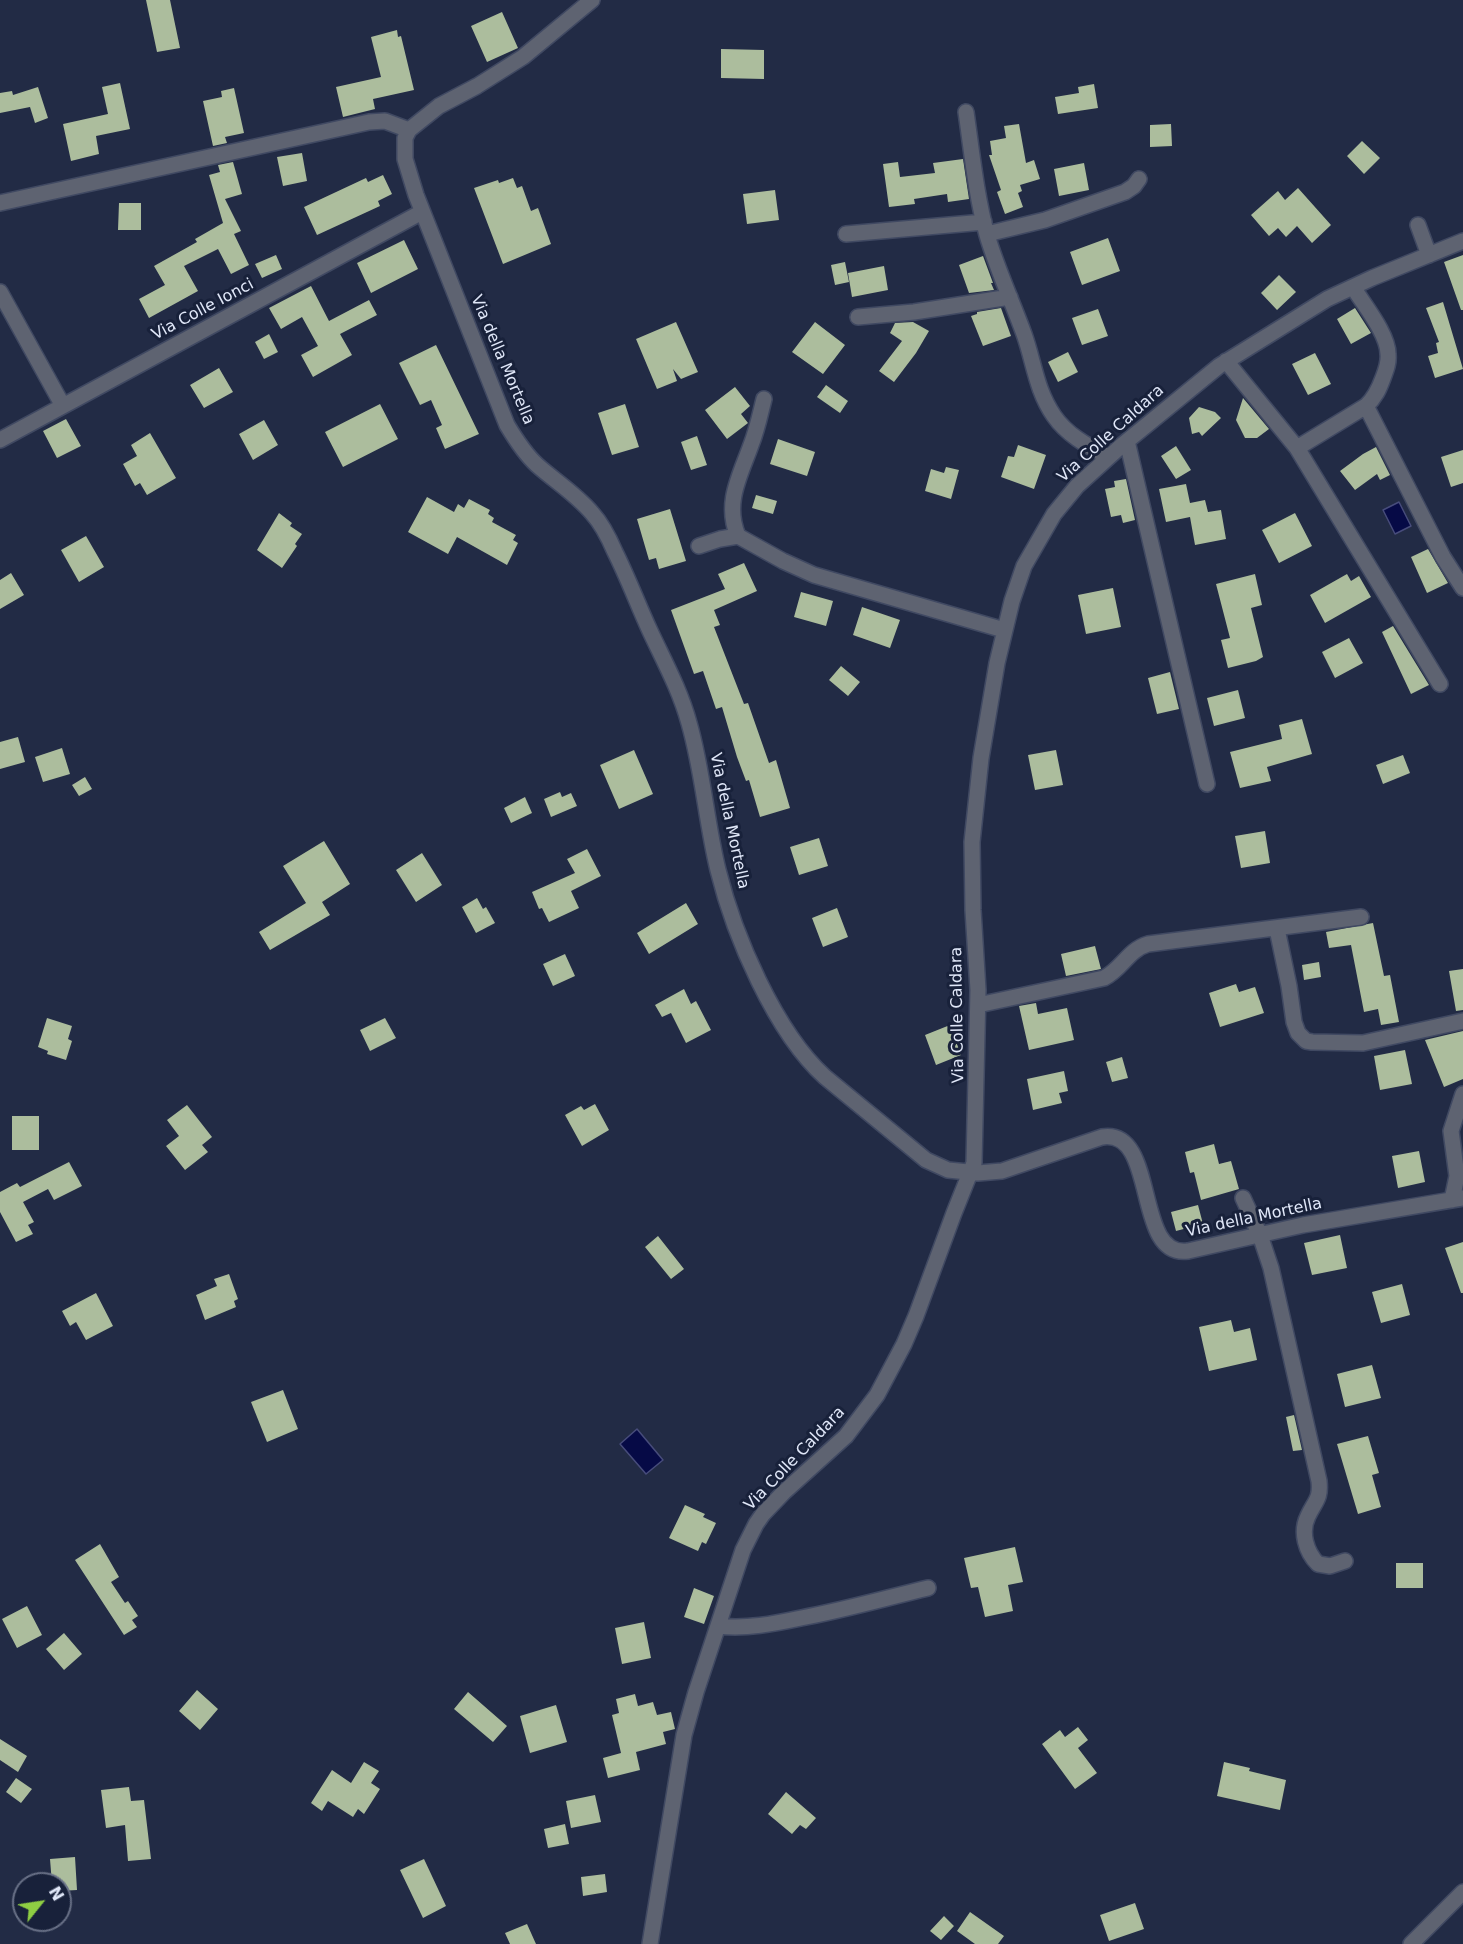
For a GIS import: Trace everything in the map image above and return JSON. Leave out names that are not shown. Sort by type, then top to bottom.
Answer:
[{"type":"street","points":[[0,203],[369,122],[385,121],[409,130],[439,106],[523,57],[592,0]]},
{"type":"street","points":[[966,112],[986,228],[1024,336],[1036,380],[1052,412],[1071,434],[1108,457]]},
{"type":"street","name":"Via della Mortella","points":[[409,130],[404,142],[405,159],[413,187],[507,425],[530,458],[574,495],[600,524],[614,550],[676,685],[686,712],[697,751],[713,844],[725,894],[746,950],[784,1028],[801,1052],[822,1074],[926,1160],[948,1170],[971,1172],[1010,1170],[1097,1138],[1112,1137],[1122,1141],[1133,1154],[1155,1225],[1163,1241],[1172,1250],[1188,1251],[1315,1223],[1458,1199]]},
{"type":"street","points":[[846,234],[986,228],[1045,220],[1120,194],[1130,189],[1139,179]]},
{"type":"street","name":"Via Colle Ionci","points":[[0,440],[422,212]]},
{"type":"street","points":[[1418,225],[1429,255]]},
{"type":"street","name":"Via Colle Caldara","points":[[650,1944],[681,1745],[740,1556],[756,1524],[778,1498],[846,1436],[887,1377],[916,1316],[974,1163],[978,1005],[972,897],[972,842],[990,695],[1004,630],[1021,575],[1039,538],[1071,492],[1108,457],[1226,361],[1299,316],[1353,287],[1463,241]]},
{"type":"street","points":[[1296,448],[1366,406],[1380,386],[1388,361],[1388,348],[1353,287]]},
{"type":"street","points":[[0,292],[63,406]]},
{"type":"street","points":[[858,317],[914,312],[1010,297]]},
{"type":"street","points":[[1226,361],[1296,448],[1440,684]]},
{"type":"street","points":[[738,536],[732,516],[734,494],[757,429],[764,399]]},
{"type":"street","points":[[1366,406],[1443,557],[1463,588]]},
{"type":"street","points":[[1127,441],[1207,784]]},
{"type":"street","points":[[699,546],[738,536],[814,575],[1004,630]]},
{"type":"street","points":[[978,1005],[1104,978],[1118,969],[1132,951],[1144,945],[1361,917]]},
{"type":"street","points":[[1277,929],[1294,1022],[1298,1034],[1306,1041],[1347,1044],[1363,1042],[1463,1021]]},
{"type":"street","points":[[1458,1199],[1451,1131],[1463,1094]]},
{"type":"street","points":[[1243,1198],[1260,1235],[1273,1278],[1319,1481],[1318,1500],[1305,1523],[1305,1539],[1312,1557],[1318,1564],[1330,1566],[1345,1561]]},
{"type":"street","points":[[718,1626],[745,1628],[764,1626],[928,1588]]},
{"type":"street","points":[[1411,1944],[1463,1892]]},
{"type":"shaded area","points":[[1399,502],[1411,526],[1395,534],[1383,510]]},
{"type":"shaded area","points":[[637,1429],[663,1460],[646,1474],[620,1444]]},
{"type":"building","points":[[146,0],[170,0],[180,48],[157,52]]},
{"type":"building","points":[[502,12],[518,48],[487,62],[471,26]]},
{"type":"building","points":[[397,30],[398,37],[401,36],[414,90],[373,99],[375,109],[343,117],[336,87],[381,77],[371,37]]},
{"type":"building","points":[[721,49],[764,50],[764,79],[721,78]]},
{"type":"building","points":[[120,83],[130,129],[96,136],[99,154],[71,161],[63,124],[108,114],[102,87]]},
{"type":"building","points":[[1094,84],[1098,108],[1058,114],[1055,97],[1079,93],[1078,87]]},
{"type":"building","points":[[38,87],[48,118],[35,123],[30,107],[0,113],[0,93],[12,91],[13,95]]},
{"type":"building","points":[[234,88],[244,133],[225,137],[227,143],[213,146],[203,101],[222,97],[221,91]]},
{"type":"building","points":[[1019,124],[1026,163],[1034,160],[1040,179],[1020,185],[1022,191],[1018,193],[1023,207],[1005,214],[997,192],[1001,190],[989,155],[992,155],[990,141],[1006,138],[1004,126]]},
{"type":"building","points":[[1171,124],[1172,146],[1150,147],[1150,125]]},
{"type":"building","points":[[1362,141],[1380,158],[1364,174],[1347,156]]},
{"type":"building","points":[[302,153],[307,181],[283,186],[277,157]]},
{"type":"building","points":[[963,159],[969,199],[948,202],[947,194],[914,199],[915,204],[889,207],[883,164],[898,162],[900,177],[935,173],[933,163]]},
{"type":"building","points":[[233,162],[242,194],[225,199],[241,231],[234,234],[249,265],[231,274],[218,249],[184,266],[198,291],[149,318],[139,299],[165,285],[154,266],[197,242],[195,239],[223,223],[209,175],[220,172],[218,165]]},
{"type":"building","points":[[1084,163],[1089,190],[1059,196],[1054,169]]},
{"type":"building","points":[[383,175],[392,194],[378,201],[380,206],[317,235],[304,207],[366,178],[368,182]]},
{"type":"building","points":[[513,178],[517,188],[522,186],[531,211],[538,208],[551,244],[503,264],[474,188]]},
{"type":"building","points":[[1298,188],[1331,225],[1312,243],[1297,226],[1286,237],[1278,228],[1269,236],[1251,215],[1278,191],[1285,200]]},
{"type":"building","points":[[775,190],[779,220],[747,224],[743,194]]},
{"type":"building","points":[[119,203],[141,203],[141,230],[118,230]]},
{"type":"building","points":[[1108,238],[1120,271],[1082,285],[1070,252]]},
{"type":"building","points":[[404,240],[418,269],[371,293],[357,263]]},
{"type":"building","points":[[276,255],[282,269],[262,278],[255,264]]},
{"type":"building","points":[[1463,255],[1463,310],[1461,310],[1444,262]]},
{"type":"building","points":[[983,256],[994,290],[969,293],[959,265]]},
{"type":"building","points":[[845,262],[849,282],[835,285],[831,265]]},
{"type":"building","points":[[884,266],[888,290],[852,297],[848,273]]},
{"type":"building","points":[[1279,275],[1296,292],[1277,310],[1261,293]]},
{"type":"building","points":[[311,286],[329,321],[369,300],[377,315],[340,334],[352,355],[313,377],[301,355],[318,346],[302,317],[281,329],[269,308]]},
{"type":"building","points":[[1443,302],[1463,369],[1435,378],[1428,356],[1438,353],[1436,343],[1439,342],[1426,308]]},
{"type":"building","points":[[1001,308],[1011,336],[983,346],[971,316],[977,312]]},
{"type":"building","points":[[1355,308],[1371,333],[1351,344],[1337,319]]},
{"type":"building","points":[[1098,309],[1108,336],[1082,345],[1072,318]]},
{"type":"building","points":[[676,322],[698,372],[681,379],[673,369],[677,381],[657,389],[636,339]]},
{"type":"building","points":[[815,322],[845,345],[823,374],[792,352]]},
{"type":"building","points":[[913,322],[929,331],[894,382],[879,371],[902,341],[890,333],[895,323]]},
{"type":"building","points":[[269,334],[278,352],[264,359],[255,342]]},
{"type":"building","points":[[436,345],[479,434],[445,449],[436,428],[442,425],[431,400],[420,405],[399,363]]},
{"type":"building","points":[[1068,352],[1078,372],[1058,382],[1048,362]]},
{"type":"building","points":[[1315,353],[1331,384],[1308,395],[1292,364]]},
{"type":"building","points":[[219,368],[233,392],[204,408],[190,385]]},
{"type":"building","points":[[826,385],[848,401],[840,413],[817,397]]},
{"type":"building","points":[[735,387],[750,406],[741,414],[748,423],[727,439],[705,410]]},
{"type":"building","points":[[1243,398],[1269,429],[1257,438],[1245,438],[1236,420]]},
{"type":"building","points":[[380,404],[398,439],[343,467],[325,432]]},
{"type":"building","points":[[625,404],[639,447],[612,455],[598,413]]},
{"type":"building","points":[[1199,407],[1215,412],[1221,418],[1202,436],[1199,432],[1192,434],[1189,418]]},
{"type":"building","points":[[66,419],[81,446],[57,458],[43,431]]},
{"type":"building","points":[[264,420],[278,445],[253,460],[239,434]]},
{"type":"building","points":[[150,433],[176,478],[147,495],[140,483],[135,486],[123,464],[137,456],[131,445]]},
{"type":"building","points":[[697,436],[707,465],[691,470],[681,442]]},
{"type":"building","points":[[778,439],[815,452],[807,476],[770,464]]},
{"type":"building","points":[[1018,445],[1046,455],[1034,489],[1001,477],[1008,456],[1014,457]]},
{"type":"building","points":[[1176,446],[1191,470],[1176,479],[1161,456]]},
{"type":"building","points":[[1376,447],[1390,475],[1380,480],[1377,474],[1355,490],[1340,471]]},
{"type":"building","points":[[1463,450],[1463,483],[1451,487],[1441,457]]},
{"type":"building","points":[[946,467],[959,470],[951,499],[925,491],[931,469],[944,473]]},
{"type":"building","points":[[1126,479],[1135,520],[1123,523],[1121,515],[1111,517],[1105,489],[1115,487],[1114,481]]},
{"type":"building","points":[[1186,484],[1190,503],[1205,500],[1208,512],[1221,510],[1226,539],[1195,545],[1190,517],[1166,522],[1159,489]]},
{"type":"building","points":[[756,495],[777,501],[773,514],[752,508]]},
{"type":"building","points":[[427,497],[454,512],[458,504],[464,508],[469,499],[490,510],[488,514],[494,518],[492,522],[516,535],[513,540],[518,543],[507,565],[457,537],[448,554],[408,532]]},
{"type":"building","points":[[670,509],[686,561],[659,569],[656,558],[649,560],[637,519]]},
{"type":"building","points":[[279,513],[292,523],[290,526],[302,534],[282,568],[257,550]]},
{"type":"building","points":[[1295,513],[1312,546],[1279,563],[1262,530]]},
{"type":"building","points":[[86,536],[104,567],[79,582],[61,550]]},
{"type":"building","points":[[1428,549],[1448,583],[1427,593],[1411,557]]},
{"type":"building","points":[[744,563],[757,591],[714,610],[720,625],[714,627],[744,704],[748,703],[769,763],[776,760],[790,808],[760,817],[749,780],[746,781],[737,757],[722,707],[716,709],[703,671],[694,674],[671,610],[725,589],[718,574]]},
{"type":"building","points":[[11,573],[24,595],[0,609],[0,580]]},
{"type":"building","points":[[1255,574],[1262,605],[1251,608],[1263,657],[1228,668],[1221,640],[1230,638],[1216,584]]},
{"type":"building","points":[[1347,574],[1351,581],[1359,576],[1371,597],[1325,623],[1310,595]]},
{"type":"building","points":[[1113,588],[1121,627],[1086,634],[1078,595]]},
{"type":"building","points":[[801,592],[833,601],[826,626],[794,617]]},
{"type":"building","points":[[862,607],[900,620],[890,648],[853,635]]},
{"type":"building","points":[[1393,626],[1429,685],[1411,694],[1382,632]]},
{"type":"building","points":[[1349,638],[1363,663],[1335,678],[1322,652]]},
{"type":"building","points":[[841,666],[860,682],[848,696],[829,680]]},
{"type":"building","points":[[1170,672],[1179,709],[1157,714],[1148,678]]},
{"type":"building","points":[[1238,690],[1245,718],[1214,726],[1207,698]]},
{"type":"building","points":[[1302,719],[1312,754],[1267,767],[1271,781],[1240,788],[1230,752],[1282,739],[1279,725]]},
{"type":"building","points":[[18,737],[25,762],[0,769],[0,742]]},
{"type":"building","points":[[62,748],[70,774],[43,782],[35,757]]},
{"type":"building","points":[[634,750],[653,794],[619,809],[600,765]]},
{"type":"building","points":[[1056,750],[1063,785],[1035,790],[1028,755]]},
{"type":"building","points":[[1403,755],[1410,773],[1383,784],[1376,765]]},
{"type":"building","points":[[85,777],[92,789],[79,796],[72,785]]},
{"type":"building","points":[[560,792],[562,797],[571,793],[577,806],[551,817],[544,799]]},
{"type":"building","points":[[525,797],[532,813],[511,823],[504,808]]},
{"type":"building","points":[[1265,831],[1270,863],[1241,868],[1235,836]]},
{"type":"building","points":[[819,838],[828,866],[799,875],[790,847]]},
{"type":"building","points":[[324,841],[350,884],[322,902],[330,915],[270,950],[259,932],[306,903],[283,866]]},
{"type":"building","points":[[587,849],[601,876],[571,891],[579,908],[549,922],[542,908],[539,909],[532,892],[575,873],[567,859]]},
{"type":"building","points":[[422,853],[442,885],[416,902],[396,870]]},
{"type":"building","points":[[477,898],[483,909],[486,907],[495,923],[476,933],[462,907]]},
{"type":"building","points":[[686,903],[698,924],[649,954],[637,933]]},
{"type":"building","points":[[837,908],[848,937],[823,947],[812,918]]},
{"type":"building","points":[[1373,923],[1384,976],[1390,975],[1399,1022],[1381,1025],[1378,1009],[1364,1012],[1351,945],[1329,948],[1326,932]]},
{"type":"building","points":[[1095,946],[1101,969],[1066,976],[1061,954]]},
{"type":"building","points":[[565,954],[575,976],[553,986],[543,964]]},
{"type":"building","points":[[1319,962],[1321,977],[1304,980],[1302,965]]},
{"type":"building","points":[[1463,969],[1463,1010],[1456,1011],[1449,971]]},
{"type":"building","points":[[1236,984],[1239,992],[1255,987],[1264,1013],[1220,1027],[1209,993]]},
{"type":"building","points":[[684,989],[691,1004],[696,1001],[711,1030],[686,1043],[671,1013],[662,1017],[655,1005]]},
{"type":"building","points":[[1036,1003],[1038,1014],[1067,1008],[1074,1040],[1029,1050],[1019,1006]]},
{"type":"building","points":[[47,1018],[72,1026],[68,1039],[72,1041],[66,1060],[47,1054],[48,1051],[38,1047]]},
{"type":"building","points":[[385,1018],[396,1038],[370,1051],[360,1030]]},
{"type":"building","points":[[950,1025],[961,1055],[936,1065],[925,1035]]},
{"type":"building","points":[[1463,1031],[1463,1079],[1444,1087],[1425,1040]]},
{"type":"building","points":[[1405,1050],[1412,1084],[1380,1090],[1374,1056]]},
{"type":"building","points":[[1122,1057],[1128,1078],[1112,1082],[1106,1062]]},
{"type":"building","points":[[1064,1071],[1068,1091],[1059,1093],[1062,1103],[1033,1110],[1027,1079]]},
{"type":"building","points":[[595,1104],[609,1130],[582,1146],[565,1115],[581,1106],[584,1110]]},
{"type":"building","points":[[187,1105],[212,1137],[202,1145],[208,1152],[185,1170],[166,1146],[179,1136],[167,1120]]},
{"type":"building","points":[[12,1116],[39,1116],[39,1150],[12,1150]]},
{"type":"building","points":[[1214,1144],[1219,1164],[1231,1161],[1239,1189],[1201,1200],[1194,1172],[1190,1173],[1185,1152]]},
{"type":"building","points":[[1419,1151],[1425,1182],[1398,1188],[1392,1156]]},
{"type":"building","points":[[69,1162],[82,1186],[54,1200],[48,1189],[23,1202],[34,1222],[28,1225],[33,1234],[16,1242],[0,1212],[0,1192],[17,1183],[20,1187]]},
{"type":"building","points":[[1198,1205],[1203,1224],[1176,1231],[1171,1212]]},
{"type":"building","points":[[1340,1235],[1347,1268],[1312,1275],[1304,1243]]},
{"type":"building","points":[[658,1236],[684,1269],[671,1279],[645,1247]]},
{"type":"building","points":[[1463,1242],[1463,1293],[1461,1293],[1445,1248]]},
{"type":"building","points":[[229,1274],[238,1299],[234,1301],[236,1307],[205,1320],[196,1295],[217,1286],[214,1279]]},
{"type":"building","points":[[1402,1284],[1410,1315],[1381,1323],[1372,1292]]},
{"type":"building","points":[[96,1293],[113,1326],[86,1340],[76,1322],[70,1326],[62,1311]]},
{"type":"building","points":[[1231,1320],[1234,1332],[1250,1328],[1257,1360],[1209,1371],[1199,1327]]},
{"type":"building","points":[[1372,1365],[1381,1398],[1345,1407],[1337,1374]]},
{"type":"building","points":[[283,1390],[298,1429],[267,1442],[251,1402]]},
{"type":"building","points":[[1294,1415],[1302,1450],[1293,1451],[1286,1417]]},
{"type":"building","points":[[1368,1436],[1379,1473],[1372,1475],[1381,1507],[1358,1514],[1337,1444]]},
{"type":"building","points":[[685,1505],[705,1514],[703,1517],[716,1523],[706,1544],[702,1542],[698,1551],[669,1538]]},
{"type":"building","points":[[100,1544],[119,1577],[111,1582],[125,1603],[128,1601],[138,1616],[132,1620],[137,1627],[124,1635],[75,1560]]},
{"type":"building","points":[[1015,1547],[1023,1582],[1008,1585],[1013,1611],[985,1617],[978,1587],[971,1588],[964,1558]]},
{"type":"building","points":[[1396,1563],[1423,1563],[1423,1588],[1396,1588]]},
{"type":"building","points":[[694,1588],[714,1596],[704,1624],[684,1617]]},
{"type":"building","points":[[27,1606],[42,1635],[17,1648],[2,1619]]},
{"type":"building","points":[[644,1622],[651,1658],[622,1664],[615,1628]]},
{"type":"building","points":[[64,1633],[82,1654],[64,1670],[46,1649]]},
{"type":"building","points":[[197,1690],[218,1709],[200,1730],[179,1711]]},
{"type":"building","points":[[468,1692],[507,1726],[493,1742],[454,1709]]},
{"type":"building","points":[[635,1694],[638,1706],[653,1702],[657,1715],[671,1712],[675,1729],[663,1732],[666,1744],[636,1752],[640,1770],[608,1778],[603,1758],[621,1753],[612,1715],[619,1713],[616,1699]]},
{"type":"building","points":[[556,1705],[567,1742],[530,1753],[520,1716]]},
{"type":"building","points":[[1078,1727],[1088,1740],[1078,1748],[1097,1773],[1075,1789],[1042,1744],[1060,1730],[1065,1737]]},
{"type":"building","points":[[0,1739],[27,1756],[18,1772],[0,1760]]},
{"type":"building","points":[[364,1762],[379,1771],[371,1783],[380,1789],[364,1814],[358,1809],[353,1817],[328,1801],[322,1811],[311,1803],[332,1770],[351,1783]]},
{"type":"building","points":[[1224,1762],[1286,1780],[1280,1810],[1217,1796]]},
{"type":"building","points":[[16,1778],[32,1789],[21,1803],[6,1792]]},
{"type":"building","points":[[129,1787],[131,1801],[144,1800],[151,1859],[128,1861],[125,1825],[106,1828],[101,1790]]},
{"type":"building","points":[[786,1792],[816,1818],[806,1829],[800,1825],[792,1834],[768,1814]]},
{"type":"building","points":[[595,1795],[601,1822],[571,1828],[566,1801]]},
{"type":"building","points":[[565,1824],[569,1844],[548,1848],[544,1829]]},
{"type":"building","points":[[75,1857],[77,1890],[72,1890],[72,1872],[51,1872],[50,1859]]},
{"type":"building","points":[[424,1859],[446,1906],[423,1918],[400,1870]]},
{"type":"building","points":[[605,1874],[607,1892],[583,1896],[581,1877]]},
{"type":"building","points":[[1135,1903],[1144,1929],[1109,1941],[1100,1915]]},
{"type":"building","points":[[970,1912],[1004,1936],[998,1944],[975,1944],[957,1931]]},
{"type":"building","points":[[944,1916],[954,1926],[941,1940],[930,1931]]},
{"type":"building","points":[[527,1924],[536,1944],[510,1944],[505,1933]]}]
